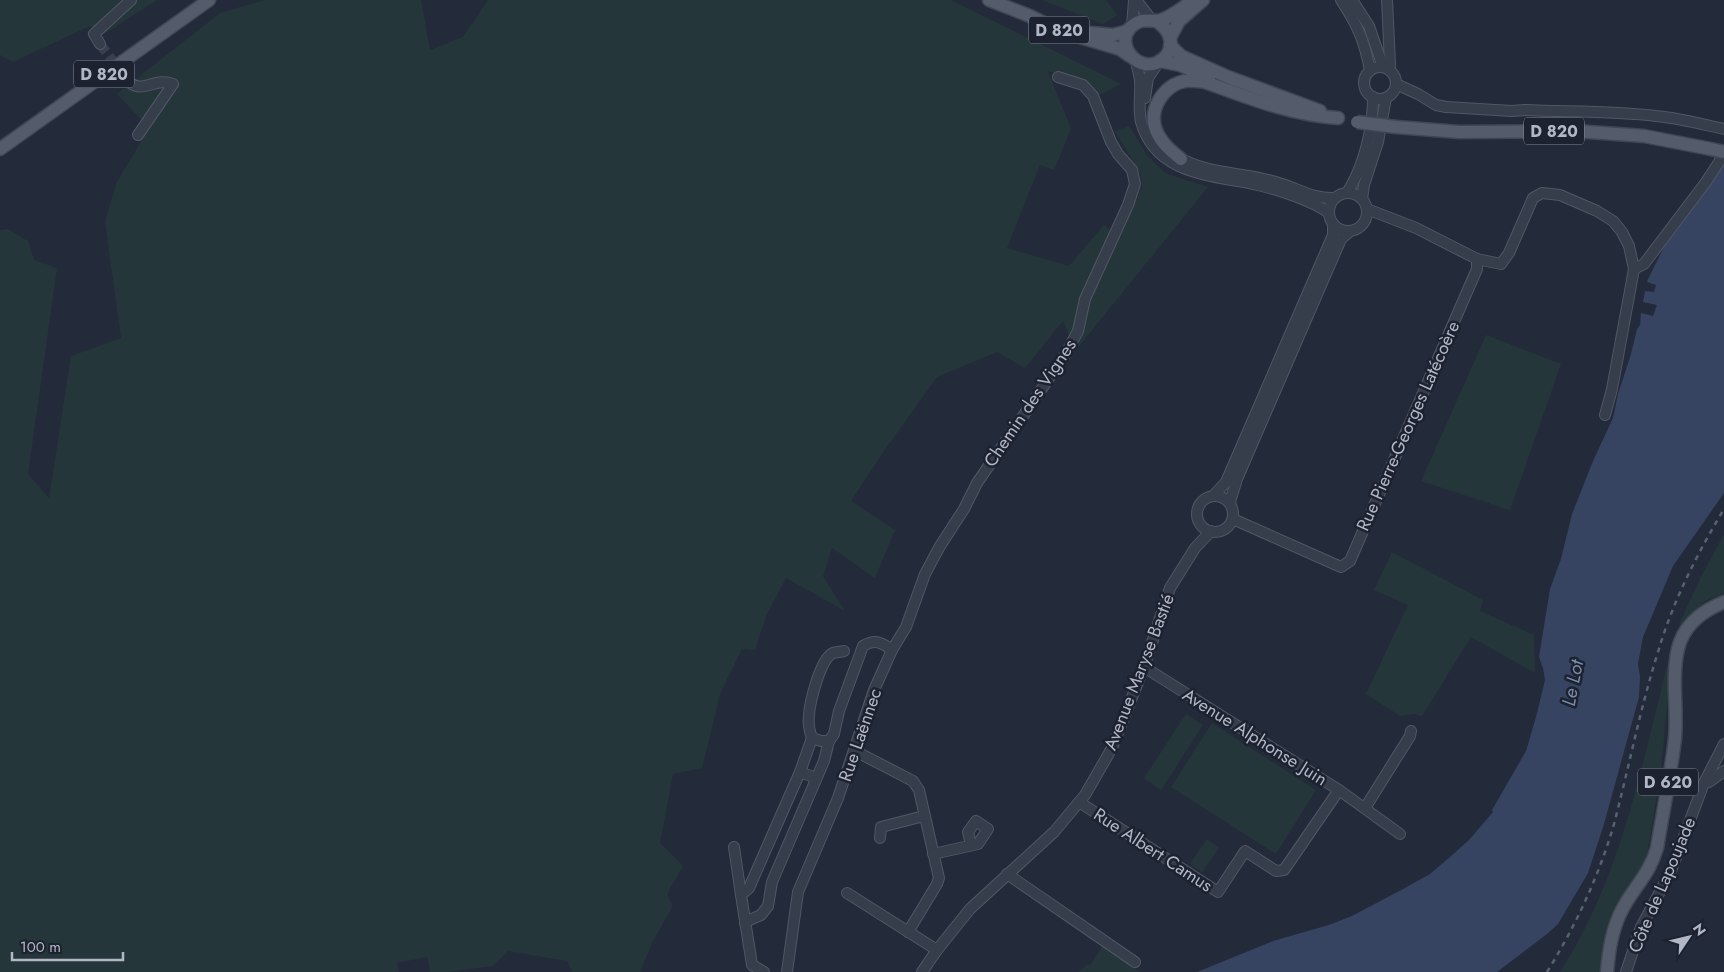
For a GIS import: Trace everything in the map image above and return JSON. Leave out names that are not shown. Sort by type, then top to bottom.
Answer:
[{"type":"main road","name":"D 820","points":[[0,148],[209,0]]},
{"type":"main road","name":"D 820","points":[[989,0],[1030,16],[1060,31],[1120,49],[1133,59]]},
{"type":"main road","name":"D 820","points":[[1006,0],[1059,24],[1084,32],[1114,35],[1130,28]]},
{"type":"main road","points":[[1194,0],[1176,12],[1154,20],[1142,20],[1130,28],[1125,42],[1133,59],[1150,65],[1159,62],[1168,53],[1170,41],[1179,21],[1203,0]]},
{"type":"main road","points":[[1154,20],[1163,25],[1170,41]]},
{"type":"main road","name":"D 820","points":[[1170,41],[1181,56],[1228,77],[1338,118]]},
{"type":"main road","name":"D 820","points":[[1159,62],[1180,65],[1226,86],[1281,105],[1312,114],[1357,122],[1459,132],[1575,131],[1644,136],[1724,152]]},
{"type":"main road","points":[[1181,160],[1163,142],[1155,128],[1154,116],[1160,98],[1166,91],[1183,82],[1192,80],[1205,82],[1279,108],[1313,116],[1338,118]]},
{"type":"main road","name":"D 620","points":[[1607,972],[1610,942],[1618,919],[1652,864],[1657,848],[1675,739],[1675,683],[1680,643],[1686,630],[1697,617],[1709,608],[1724,602]]},
{"type":"street","points":[[100,44],[94,34],[131,0]]},
{"type":"street","points":[[1130,28],[1135,0]]},
{"type":"street","points":[[1135,0],[1154,20]]},
{"type":"street","points":[[1341,0],[1360,31],[1370,70]]},
{"type":"street","points":[[1352,0],[1369,26],[1386,68],[1395,79],[1396,84],[1393,92],[1386,98],[1377,99],[1368,94],[1363,84],[1366,74],[1370,70],[1386,68],[1390,64],[1387,0]]},
{"type":"street","points":[[1133,59],[1140,80],[1139,109],[1142,123],[1153,145],[1173,164],[1189,171],[1278,190],[1321,207],[1329,213]]},
{"type":"street","points":[[1159,62],[1148,78],[1144,102],[1146,116],[1159,142],[1181,160],[1209,169],[1280,183],[1315,197],[1335,198],[1352,193],[1362,199],[1367,209],[1368,214],[1363,225]]},
{"type":"street","name":"Chemin des Vignes","points":[[964,509],[977,483],[1064,355],[1078,331],[1085,299],[1128,205],[1135,184],[1132,170],[1118,154],[1111,142],[1093,96],[1083,85],[1058,77]]},
{"type":"street","points":[[125,78],[132,86],[139,87],[164,81],[173,84],[138,135]]},
{"type":"street","points":[[1396,84],[1436,105],[1446,107],[1512,111],[1620,113],[1683,120],[1724,129]]},
{"type":"street","points":[[1347,193],[1365,150],[1373,116],[1373,97]]},
{"type":"street","points":[[1362,199],[1364,185],[1376,147],[1386,98]]},
{"type":"street","points":[[1634,269],[1644,264],[1706,182],[1724,152]]},
{"type":"street","points":[[1367,209],[1416,228],[1477,260],[1501,264],[1509,253],[1533,198],[1542,193],[1560,195],[1597,211],[1613,221],[1622,232],[1629,246],[1634,269],[1612,389],[1605,415]]},
{"type":"street","points":[[1335,198],[1329,208],[1333,224],[1349,232]]},
{"type":"street","points":[[1233,519],[1233,510],[1230,502],[1236,479],[1341,239],[1349,232],[1369,222],[1392,220]]},
{"type":"street","name":"Avenue Maryse Bastié","points":[[1195,548],[1201,526],[1198,519],[1198,508],[1202,500],[1214,495],[1226,482],[1333,234],[1333,224]]},
{"type":"street","name":"Rue Pierre-Georges Latécoère","points":[[1233,519],[1341,567],[1350,561],[1477,268],[1477,260]]},
{"type":"street","points":[[1214,495],[1230,502]]},
{"type":"street","name":"Rue Laënnec","points":[[787,972],[798,892],[838,798],[874,690],[892,650],[902,636],[925,574],[940,546],[964,509]]},
{"type":"street","name":"Avenue Maryse Bastié","points":[[922,972],[970,909],[1054,832],[1079,802],[1112,748],[1144,667],[1170,588],[1195,548],[1211,532],[1224,530],[1228,527],[1233,519]]},
{"type":"street","points":[[1201,526],[1211,532]]},
{"type":"street","points":[[745,922],[761,915],[768,906],[772,882],[824,761],[829,741],[834,734],[839,711],[863,646],[870,642],[878,641],[892,650]]},
{"type":"street","points":[[741,895],[749,888],[800,772],[812,738],[809,730],[809,715],[814,691],[825,661],[832,653],[844,651]]},
{"type":"street","name":"Avenue Alphonse Juin","points":[[1144,667],[1339,790],[1400,834]]},
{"type":"street","points":[[1365,808],[1410,736],[1411,731]]},
{"type":"street","points":[[812,738],[829,741]]},
{"type":"street","name":"Côte de Lapoujade","points":[[1626,972],[1641,927],[1671,871],[1704,783],[1724,744]]},
{"type":"street","points":[[855,751],[913,781],[918,790],[939,878],[908,932]]},
{"type":"street","points":[[1704,783],[1709,782],[1724,771]]},
{"type":"street","points":[[800,772],[816,778]]},
{"type":"street","name":"Rue Albert Camus","points":[[1079,802],[1218,892],[1245,851],[1276,871],[1284,870],[1339,790]]},
{"type":"street","points":[[880,838],[881,828],[924,816]]},
{"type":"street","points":[[933,854],[971,845]]},
{"type":"street","points":[[734,847],[752,965],[764,972]]},
{"type":"street","points":[[1008,874],[1135,962]]},
{"type":"street","points":[[847,893],[937,950]]},
{"type":"shaded area","points":[[0,0],[157,0],[101,36],[90,26],[13,62],[0,55]]},
{"type":"shaded area","points":[[265,0],[421,0],[430,50],[463,37],[488,0],[951,0],[1121,84],[1099,95],[1082,80],[1048,71],[1071,129],[1054,170],[1040,165],[1007,248],[1069,266],[1104,225],[1120,237],[1142,187],[1141,175],[1115,131],[1129,126],[1147,155],[1165,173],[1208,187],[1076,350],[1063,321],[1025,368],[997,352],[937,377],[851,501],[895,530],[875,578],[832,548],[823,576],[845,611],[786,578],[766,616],[755,650],[742,649],[720,694],[702,768],[673,774],[660,843],[683,866],[667,894],[673,906],[652,943],[640,972],[572,972],[567,961],[508,951],[493,966],[448,972],[430,972],[427,957],[397,963],[399,972],[0,972],[0,230],[8,229],[28,241],[34,260],[57,268],[28,474],[49,498],[71,356],[121,338],[105,221],[117,182],[149,128],[117,94],[220,13]]},
{"type":"shaded area","points":[[1042,0],[1106,0],[1117,15],[1103,24]]},
{"type":"shaded area","points":[[1486,335],[1561,364],[1510,510],[1421,481]]},
{"type":"shaded area","points":[[1724,534],[1724,593],[1705,601],[1678,626],[1701,577]]},
{"type":"shaded area","points":[[1392,552],[1483,600],[1480,611],[1534,635],[1535,673],[1471,637],[1422,716],[1414,714],[1400,716],[1366,694],[1408,605],[1374,590]]},
{"type":"shaded area","points":[[1671,664],[1661,770],[1646,861],[1612,916],[1600,972],[1560,972],[1581,937],[1613,862],[1638,784],[1667,665]]},
{"type":"shaded area","points":[[1186,714],[1203,725],[1161,790],[1144,778]]},
{"type":"shaded area","points":[[1212,723],[1316,790],[1276,854],[1171,787]]},
{"type":"shaded area","points":[[1207,839],[1219,848],[1202,872],[1190,864]]},
{"type":"shaded area","points":[[1103,946],[1140,972],[1078,972],[1088,964],[1090,965]]},
{"type":"water","name":"Le Lot","points":[[1724,163],[1724,493],[1673,566],[1643,637],[1638,664],[1640,677],[1639,697],[1604,824],[1588,873],[1558,924],[1497,972],[1197,972],[1273,941],[1329,925],[1352,916],[1403,889],[1430,874],[1450,857],[1469,840],[1493,812],[1492,810],[1526,751],[1536,717],[1545,680],[1539,657],[1550,589],[1561,559],[1572,514],[1593,461],[1613,418],[1618,394],[1637,329],[1640,325],[1641,313],[1653,316],[1657,305],[1643,302],[1645,291],[1654,292],[1656,285],[1647,282],[1648,279],[1664,247]]},
{"type":"tunnel","points":[[100,44],[125,78]]},
{"type":"railway","points":[[1547,972],[1585,901],[1608,843],[1646,695],[1671,614],[1704,543],[1724,509]]}]
